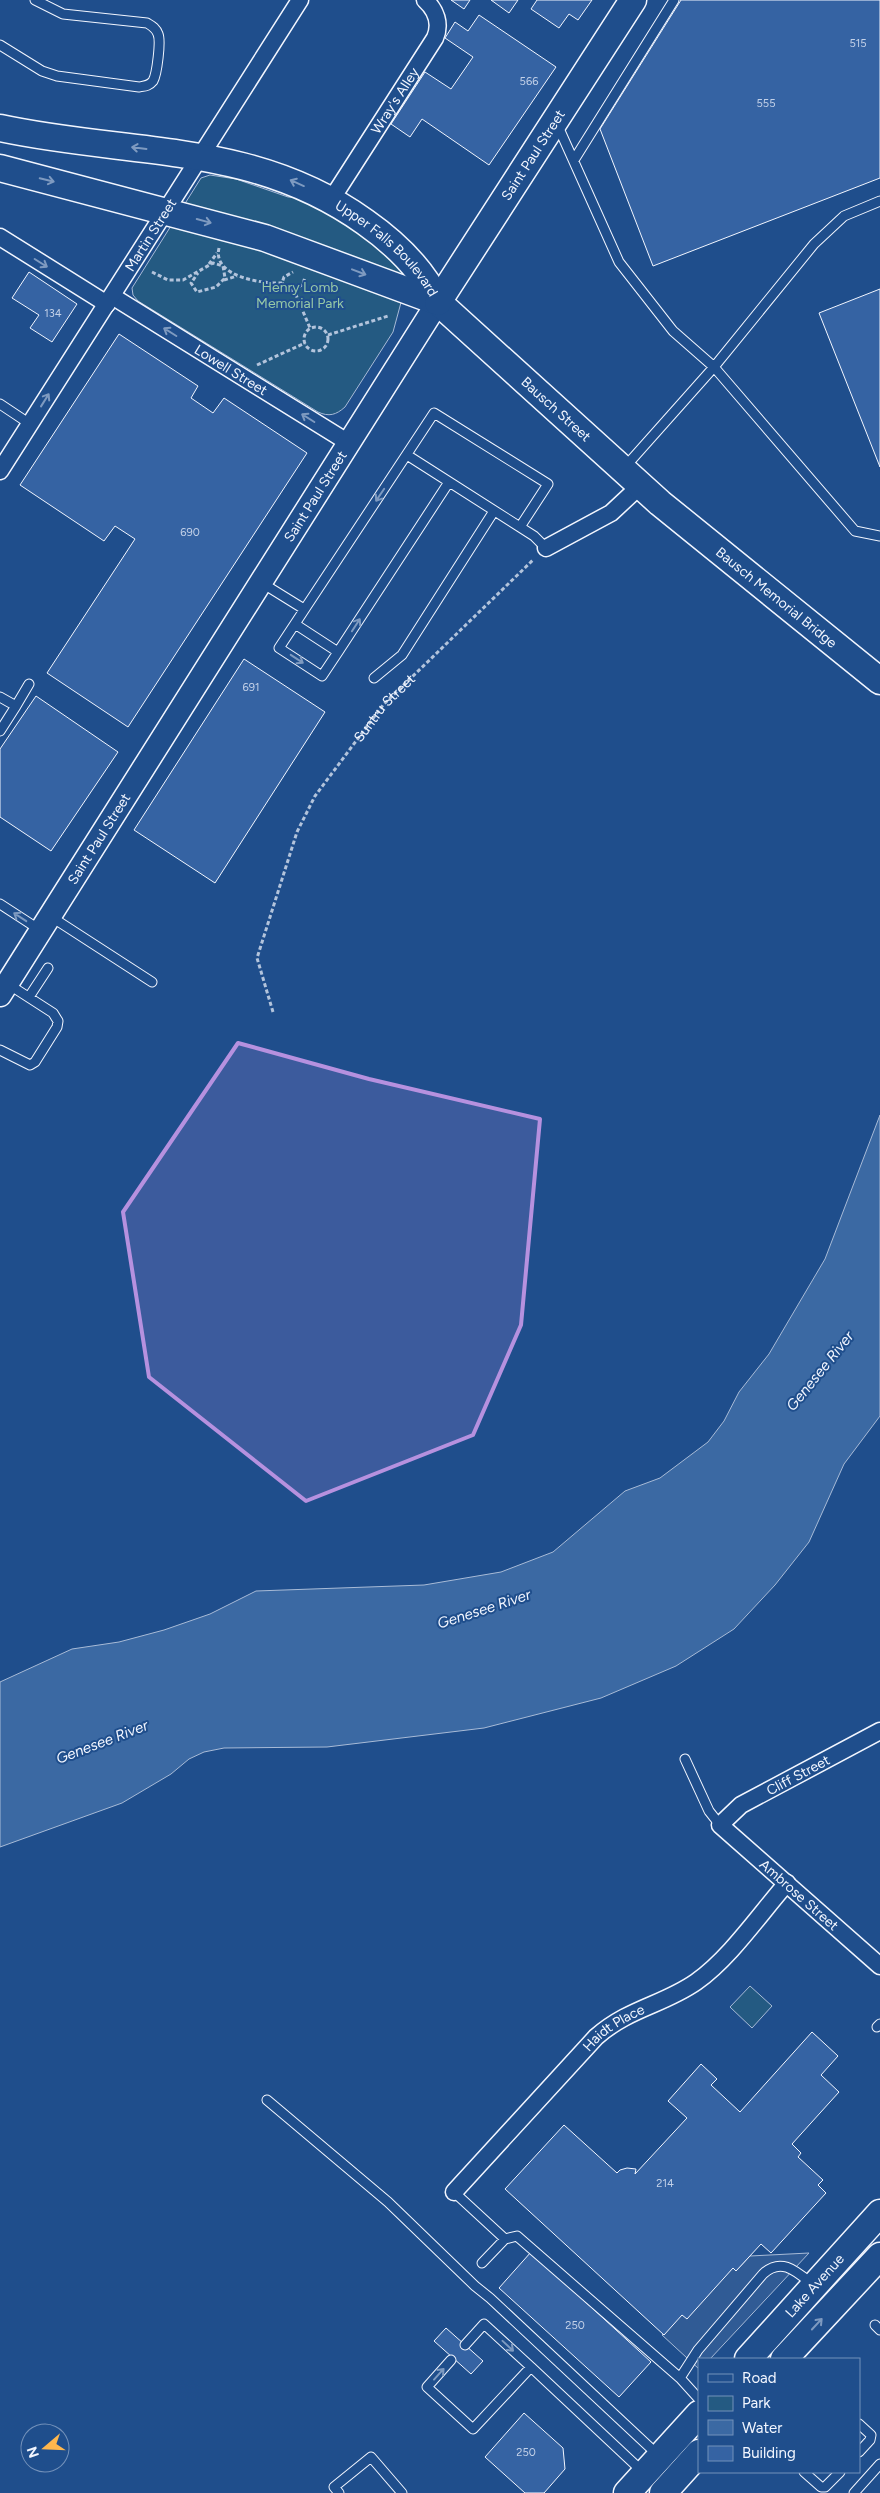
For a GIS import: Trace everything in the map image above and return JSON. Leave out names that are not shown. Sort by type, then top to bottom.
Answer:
[{"type":"main road","name":"Saint Paul Street","points":[[4,989],[438,302],[633,0]]},
{"type":"main road","name":"Upper Falls Boulevard","points":[[0,128],[201,157],[263,170],[295,182],[332,200],[369,224],[397,248],[428,283],[438,302]]},
{"type":"main road","name":"Upper Falls Boulevard","points":[[0,168],[166,211],[292,247],[438,302]]},
{"type":"main road","name":"Bausch Street","points":[[438,302],[673,514]]},
{"type":"main road","name":"Bausch Memorial Bridge","points":[[673,514],[880,681]]},
{"type":"main road","name":"Lake Avenue","points":[[771,2354],[825,2295],[880,2213]]},
{"type":"main road","name":"Lake Avenue","points":[[825,2295],[880,2256]]},
{"type":"main road","points":[[662,2476],[698,2416]]},
{"type":"main road","points":[[627,2493],[662,2476],[698,2454]]},
{"type":"street","name":"Martin Street","points":[[1,466],[30,424],[300,0]]},
{"type":"street","name":"Wray's Alley","points":[[332,200],[435,38],[438,19],[432,6],[424,0]]},
{"type":"street","name":"Lowell Street","points":[[0,237],[349,443]]},
{"type":"street","points":[[546,548],[610,512],[632,477]]},
{"type":"street","name":"Cliff Street","points":[[720,1824],[741,1806],[880,1731]]},
{"type":"street","name":"Ambrose Street","points":[[720,1824],[880,1966]]},
{"type":"street","name":"Haidt Place","points":[[454,2192],[596,2036],[620,2018],[670,1997],[706,1974],[787,1883]]},
{"type":"lane","points":[[0,45],[42,71],[56,76],[139,87],[147,86],[152,81],[160,43],[159,34],[147,23],[63,14],[35,0]]},
{"type":"lane","points":[[574,160],[674,0]]},
{"type":"lane","points":[[556,120],[619,262],[673,331],[714,367],[856,531],[880,536]]},
{"type":"lane","points":[[632,477],[714,367],[814,244],[844,216],[880,201]]},
{"type":"lane","points":[[0,404],[30,424]]},
{"type":"lane","points":[[449,482],[322,676],[279,648],[434,412],[548,484],[520,527]]},
{"type":"lane","points":[[407,454],[538,539],[546,548]]},
{"type":"lane","points":[[374,678],[402,655],[494,511]]},
{"type":"lane","points":[[260,582],[304,610]]},
{"type":"lane","points":[[295,624],[338,652]]},
{"type":"lane","points":[[0,731],[29,684]]},
{"type":"lane","points":[[0,697],[16,706]]},
{"type":"lane","points":[[0,904],[45,923],[152,982]]},
{"type":"lane","points":[[29,997],[48,968]]},
{"type":"lane","points":[[0,1050],[30,1064],[35,1062],[57,1027],[58,1021],[53,1013],[29,997],[4,989]]},
{"type":"lane","points":[[685,1759],[709,1811],[720,1824]]},
{"type":"lane","points":[[267,2100],[388,2202],[475,2286],[490,2298],[662,2476]]},
{"type":"lane","points":[[454,2192],[505,2238]]},
{"type":"lane","points":[[482,2263],[505,2238],[518,2236],[680,2378],[698,2398]]},
{"type":"lane","points":[[680,2378],[698,2350],[770,2267],[780,2264],[789,2266],[825,2295]]},
{"type":"lane","points":[[465,2346],[484,2324],[531,2367],[662,2476]]},
{"type":"lane","points":[[451,2360],[427,2387],[473,2429],[531,2367]]},
{"type":"lane","points":[[860,2425],[871,2435],[870,2440],[860,2451]]},
{"type":"lane","points":[[326,2493],[337,2490],[371,2457],[402,2493]]},
{"type":"lane","points":[[854,2493],[880,2464]]},
{"type":"lane","points":[[805,2473],[821,2487],[825,2487],[839,2473]]},
{"type":"path","points":[[191,286],[192,280],[209,264],[222,246]]},
{"type":"path","points":[[218,252],[225,278],[222,282]]},
{"type":"path","points":[[209,264],[213,263],[223,266],[240,276],[265,283],[282,283],[296,295],[310,329]]},
{"type":"path","points":[[282,283],[286,275],[297,271]]},
{"type":"path","points":[[296,295],[297,288],[305,280],[303,271]]},
{"type":"path","points":[[152,272],[191,286],[197,292],[203,292],[231,277],[240,276]]},
{"type":"path","points":[[177,281],[198,273]]},
{"type":"path","points":[[290,289],[297,288]]},
{"type":"path","points":[[328,335],[388,316]]},
{"type":"path","points":[[320,328],[328,335],[327,343],[320,350],[312,350],[306,343],[305,334],[310,329],[320,328]]},
{"type":"path","points":[[257,364],[306,343]]},
{"type":"path","name":"Suntru Street","points":[[273,1012],[257,958],[297,832],[315,796],[383,705],[546,548]]},
{"type":"highlighted area","points":[[238,1043],[369,1079],[540,1119],[521,1325],[473,1435],[306,1501],[149,1377],[123,1212]]},
{"type":"green space","name":"Henry Lomb Memorial Park","points":[[210,175],[236,179],[288,197],[307,198],[340,213],[409,273],[393,332],[345,407],[339,412],[329,415],[318,412],[138,301],[133,295],[132,288],[201,178]]},
{"type":"green space","points":[[750,1986],[772,2006],[752,2028],[730,2007]]},
{"type":"shaded area","points":[[809,2253],[711,2358],[698,2358],[698,2368],[662,2335],[682,2314],[733,2268],[736,2271],[750,2256]]},
{"type":"water","name":"Genesee River","points":[[880,1115],[880,1416],[844,1464],[809,1542],[775,1585],[734,1629],[676,1666],[601,1698],[484,1728],[327,1747],[224,1748],[204,1752],[189,1759],[171,1774],[122,1803],[0,1847],[0,1682],[72,1649],[119,1642],[164,1630],[210,1614],[256,1591],[424,1585],[501,1572],[553,1552],[625,1491],[660,1478],[708,1442],[724,1421],[739,1392],[769,1354],[825,1259]]},
{"type":"building","points":[[451,0],[470,0],[464,9]]},
{"type":"building","points":[[491,0],[518,0],[509,13]]},
{"type":"building","points":[[537,0],[592,0],[578,20],[569,14],[559,28],[531,9]]},
{"type":"building","points":[[681,0],[880,0],[880,178],[653,266],[600,129]]},
{"type":"building","points":[[479,15],[556,67],[489,165],[422,119],[410,137],[391,124],[425,72],[451,89],[473,57],[445,38],[455,22],[468,31]]},
{"type":"building","points":[[29,272],[77,304],[52,342],[30,328],[39,315],[12,298]]},
{"type":"building","points":[[880,289],[880,467],[819,313]]},
{"type":"building","points":[[119,334],[198,386],[191,398],[213,413],[224,398],[307,453],[128,727],[47,673],[135,539],[115,526],[104,541],[20,485]]},
{"type":"building","points":[[244,659],[325,712],[215,883],[134,830]]},
{"type":"building","points":[[36,696],[118,752],[51,851],[0,817],[0,749]]},
{"type":"building","points":[[812,2032],[838,2056],[821,2075],[839,2092],[792,2144],[801,2153],[798,2157],[823,2180],[818,2185],[826,2193],[771,2253],[761,2244],[736,2271],[733,2268],[687,2319],[682,2315],[664,2335],[505,2189],[564,2125],[617,2173],[627,2168],[636,2169],[635,2174],[687,2118],[668,2101],[701,2064],[717,2079],[711,2085],[740,2112]]},
{"type":"building","points":[[531,2252],[651,2362],[619,2397],[499,2288]]},
{"type":"building","points":[[446,2328],[483,2361],[471,2374],[434,2341]]},
{"type":"building","points":[[524,2413],[563,2448],[565,2469],[544,2493],[525,2493],[485,2457]]}]
